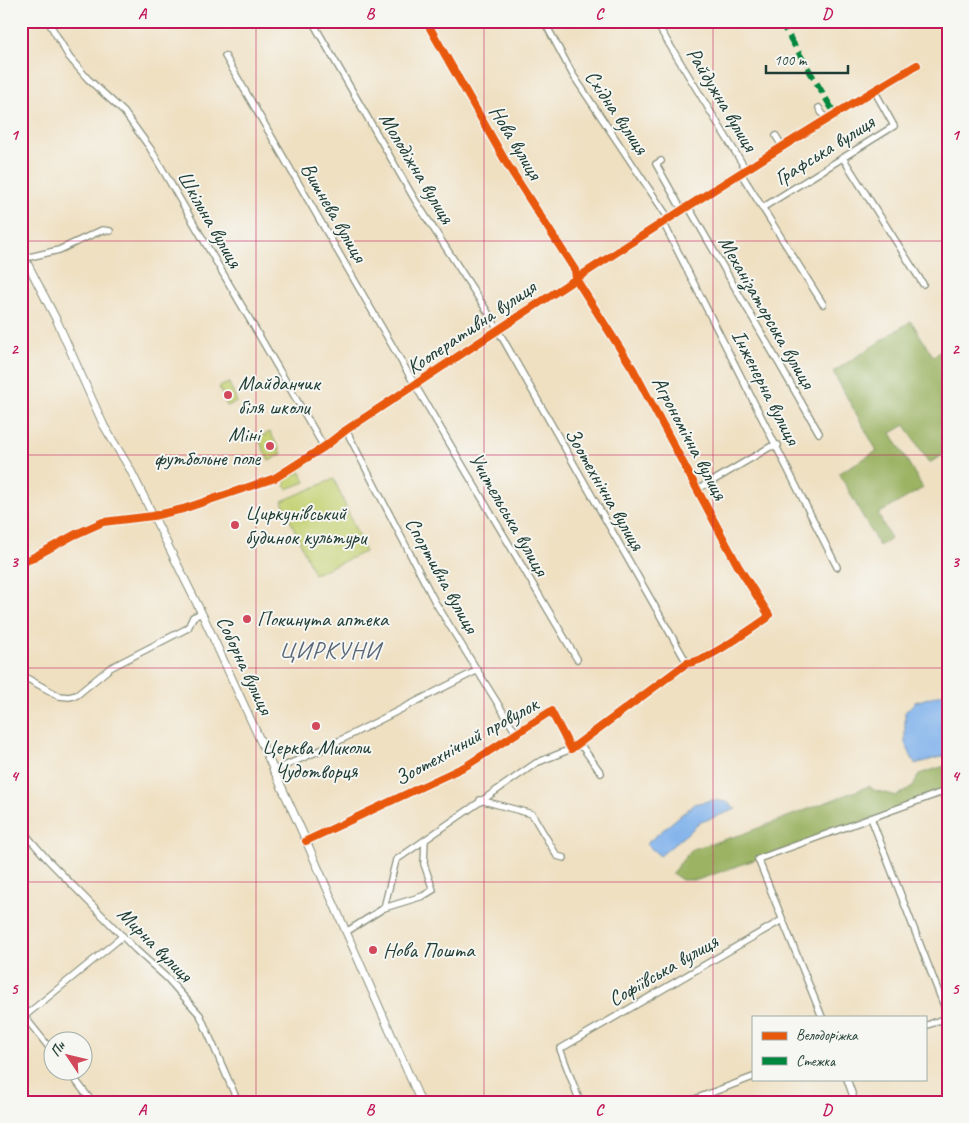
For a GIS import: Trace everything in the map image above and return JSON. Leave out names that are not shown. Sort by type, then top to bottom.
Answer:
[{"type":"street","name":"Молодіжна вулиця","points":[[312,21],[416,200],[487,311],[496,330]]},
{"type":"street","name":"Нова вулиця","points":[[426,21],[507,164],[574,270],[576,279]]},
{"type":"street","name":"Східна вулиця","points":[[544,21],[573,75],[666,220]]},
{"type":"street","name":"Райдужна вулиця","points":[[655,21],[742,170]]},
{"type":"street","name":"Шкільна вулиця","points":[[50,22],[69,58],[88,80],[124,112],[150,148],[324,447]]},
{"type":"street","name":"Вишнева вулиця","points":[[225,56],[415,385]]},
{"type":"street","name":"Кооперативна вулиця","points":[[21,564],[74,535],[104,522],[154,516],[274,478],[324,447],[346,430],[496,330],[742,170],[917,65]]},
{"type":"street","name":"Графська вулиця","points":[[762,208],[894,126],[874,90]]},
{"type":"street","points":[[819,108],[826,120]]},
{"type":"street","points":[[776,136],[782,146]]},
{"type":"street","points":[[843,158],[923,284]]},
{"type":"street","points":[[661,161],[656,164],[682,210]]},
{"type":"street","name":"Графська вулиця","points":[[742,170],[762,208],[823,304]]},
{"type":"street","name":"Механізаторська вулиця","points":[[688,206],[819,433]]},
{"type":"street","name":"Інженерна вулиця","points":[[666,220],[838,567]]},
{"type":"street","points":[[22,255],[37,257],[59,250],[102,230],[110,231]]},
{"type":"street","name":"Соборна вулиця","points":[[22,255],[57,321],[104,426],[130,469],[202,613],[421,1102]]},
{"type":"street","name":"Агрономічна вулиця","points":[[576,279],[633,369],[738,566],[768,615],[760,623],[694,663],[687,663]]},
{"type":"street","name":"Зоотехнічна вулиця","points":[[496,330],[687,663]]},
{"type":"street","name":"Учительська вулиця","points":[[415,385],[577,659]]},
{"type":"street","name":"Спортивна вулиця","points":[[346,430],[434,602],[516,733]]},
{"type":"street","points":[[696,486],[711,482],[770,447],[778,445]]},
{"type":"street","points":[[21,674],[59,696],[69,697],[77,695],[110,668],[188,628],[193,617],[202,613]]},
{"type":"street","points":[[384,908],[396,860],[536,763],[573,747],[687,663]]},
{"type":"street","points":[[273,771],[323,749],[478,670]]},
{"type":"street","name":"Зоотехнічний провулок","points":[[306,842],[466,766],[551,711],[573,747]]},
{"type":"street","points":[[573,747],[583,748],[601,773]]},
{"type":"street","points":[[822,1016],[758,859],[948,790]]},
{"type":"street","points":[[480,800],[532,814],[557,856],[564,858]]},
{"type":"street","points":[[871,818],[944,1006],[947,1019],[926,1026]]},
{"type":"street","name":"Мирна вулиця","points":[[21,829],[123,936],[167,978],[200,1015],[238,1102]]},
{"type":"street","points":[[346,932],[384,908],[423,896],[433,890],[424,864],[425,840]]},
{"type":"street","name":"Софіївська вулиця","points":[[580,1102],[560,1050],[782,920]]},
{"type":"street","points":[[42,1040],[23,1018],[123,936]]},
{"type":"street","points":[[687,1102],[752,1077]]},
{"type":"street","points":[[76,1080],[92,1102]]},
{"type":"street","points":[[847,1080],[855,1102]]},
{"type":"green space","points":[[911,321],[933,356],[948,347],[948,452],[929,463],[905,425],[891,433],[923,488],[878,514],[891,539],[879,546],[839,473],[877,451],[833,372]]},
{"type":"green space","name":"Майданчик біля школи","points":[[229,383],[237,402],[227,406],[219,387]]},
{"type":"green space","name":"Міні футбольне поле","points":[[270,432],[282,454],[269,461],[258,438]]},
{"type":"green space","points":[[301,472],[305,482],[287,489],[283,479]]},
{"type":"green space","points":[[334,479],[365,552],[314,574],[282,501]]},
{"type":"green space","points":[[948,765],[948,792],[697,880],[682,880],[672,873],[692,849],[740,835],[869,786],[874,790],[896,796],[913,787],[919,774]]},
{"type":"water","points":[[948,692],[948,755],[915,764],[905,743],[905,712],[915,702]]},
{"type":"water","points":[[712,800],[727,802],[736,809],[701,822],[660,856],[646,844],[694,804]]},
{"type":"marked path","points":[[780,21],[835,114]]},
{"type":"cycle path","points":[[306,841],[466,766],[551,711],[571,749],[687,663],[716,652],[766,619],[769,615],[738,566],[633,369],[576,279],[575,270],[507,164],[426,21]]},
{"type":"cycle path","points":[[21,564],[74,535],[103,522],[153,516],[183,509],[275,478],[629,244],[772,153],[917,65]]},
{"type":"place","name":"Майданчик біля школи","points":[[228,395]]},
{"type":"place","name":"Міні футбольне поле","points":[[270,446]]},
{"type":"place","name":"Циркунівський будинок культури","points":[[235,525]]},
{"type":"place","name":"Покинута аптека","points":[[247,619]]},
{"type":"place","name":"Церква Миколи Чудотворця","points":[[316,726]]},
{"type":"place","name":"Нова Пошта","points":[[373,950]]},
{"type":"district","name":"ЦИРКУНИ","points":[[330,650]]}]
